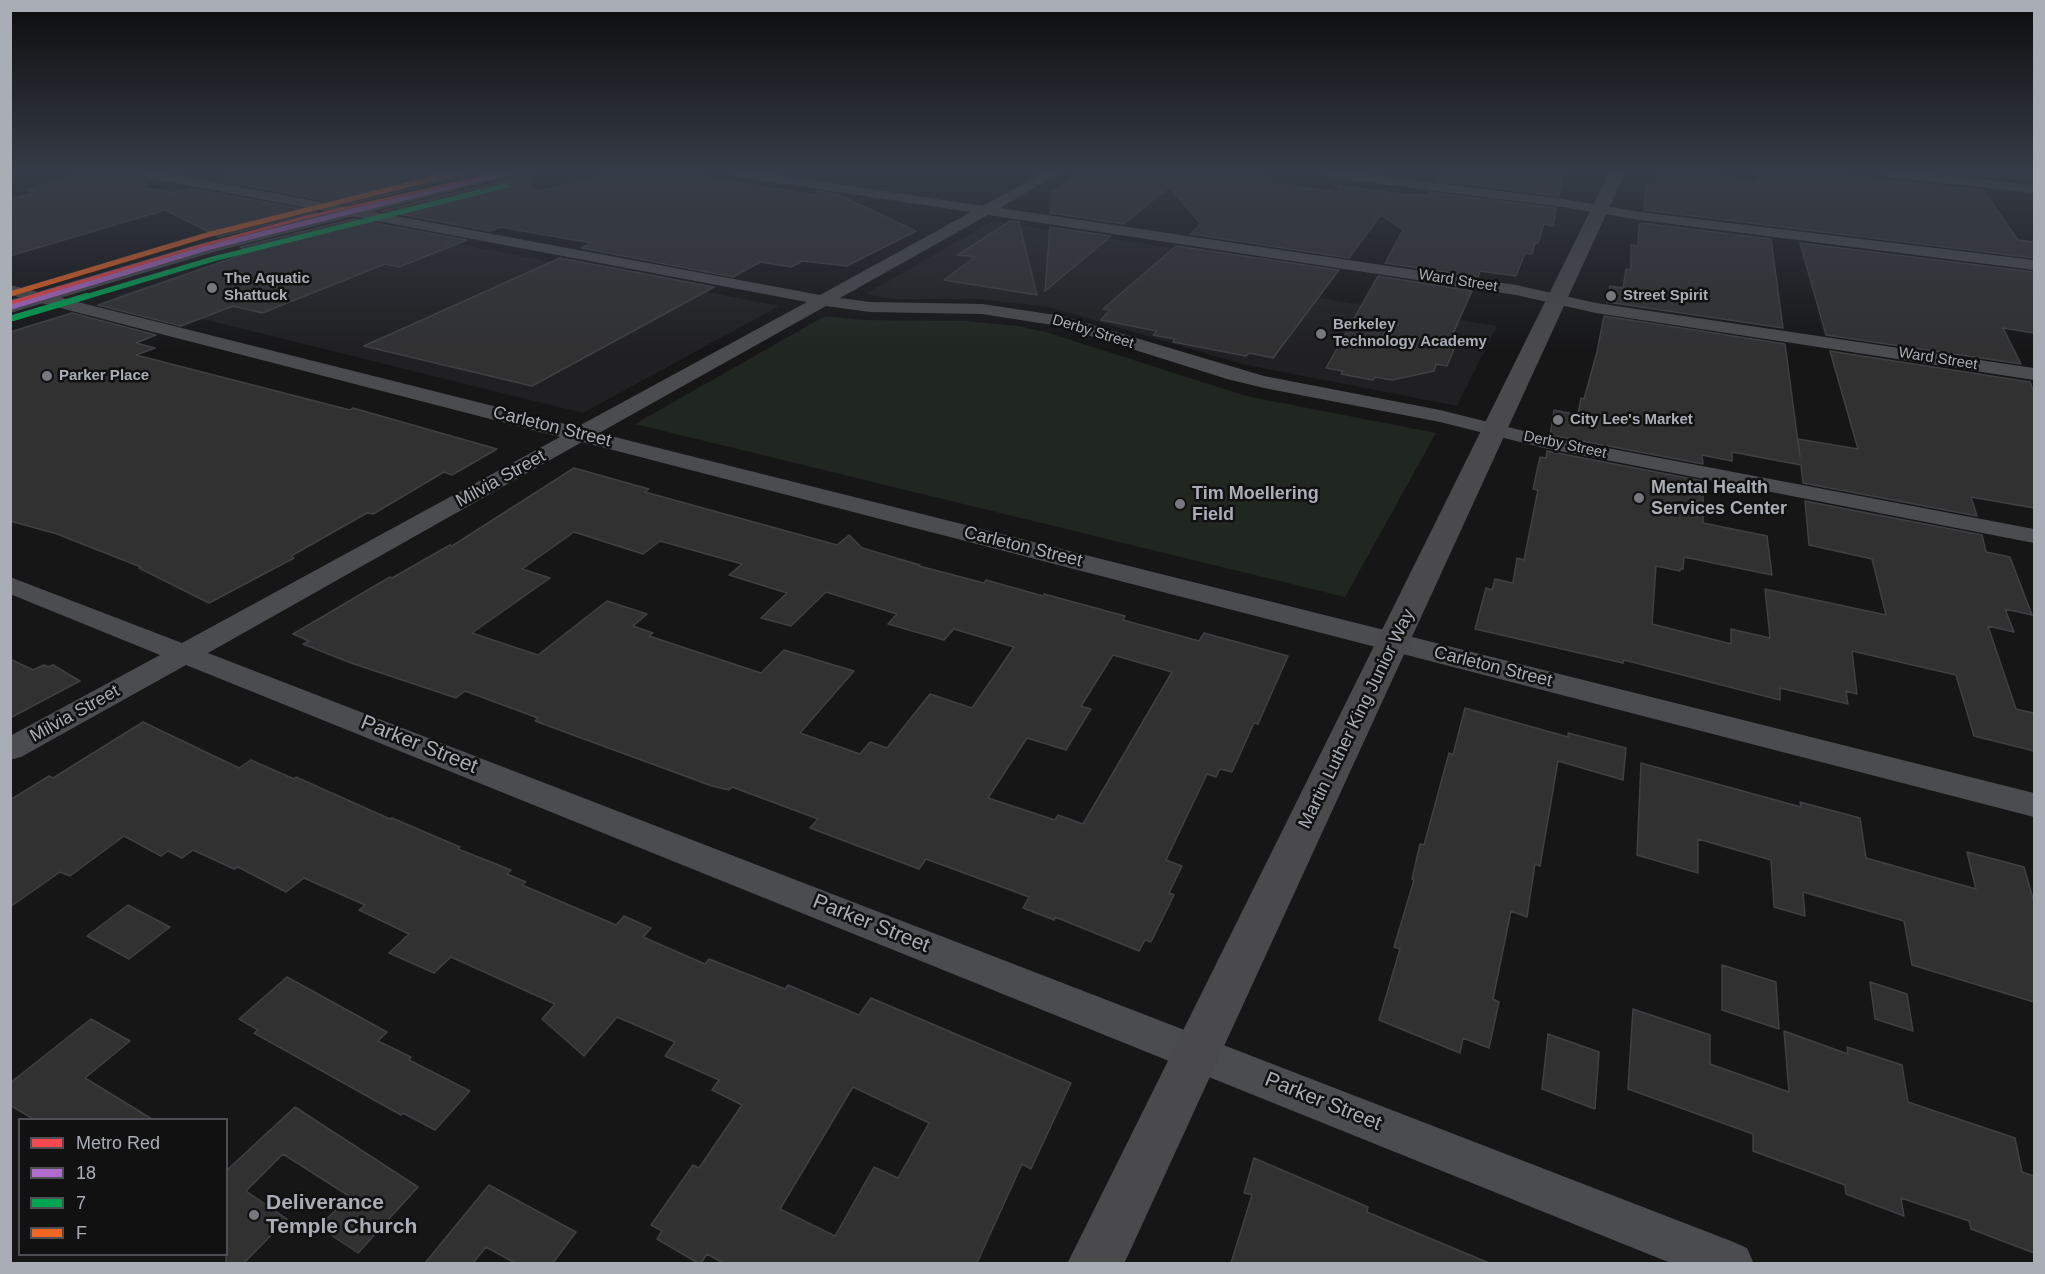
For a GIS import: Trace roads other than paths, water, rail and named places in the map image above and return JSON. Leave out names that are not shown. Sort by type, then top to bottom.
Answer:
[{"type":"street","points":[[13,296],[223,232]]},
{"type":"street","points":[[13,296],[43,297],[210,247],[269,232]]},
{"type":"street","name":"Derby Street","points":[[460,232],[822,300],[870,307],[982,309],[1062,321],[1234,375],[1440,416],[1556,444],[2034,536]]},
{"type":"street","name":"Milvia Street","points":[[10,750],[946,232]]},
{"type":"street","name":"Ward Street","points":[[1131,232],[1493,286],[1596,308],[2034,374]]},
{"type":"street","name":"Martin Luther King Junior Way","points":[[1095,1263],[1394,642],[1587,232]]},
{"type":"street","points":[[1770,232],[2034,266]]},
{"type":"street","name":"Carleton Street","points":[[43,297],[2034,805]]},
{"type":"street","name":"Parker Street","points":[[10,585],[1731,1263]]},
{"type":"metro line","name":"Red","points":[[10,303],[251,232]]},
{"type":"place","name":"The Aquatic Shattuck","points":[[212,288]]},
{"type":"place","name":"Street Spirit","points":[[1611,296]]},
{"type":"place","name":"Berkeley Technology Academy","points":[[1321,334]]},
{"type":"place","name":"Parker Place","points":[[47,376]]},
{"type":"place","name":"City Lee's Market","points":[[1558,420]]},
{"type":"place","name":"Mental Health Services Center","points":[[1639,498]]},
{"type":"place","name":"Tim Moellering Field","points":[[1180,504]]},
{"type":"place","name":"Deliverance Temple Church","points":[[254,1215]]}]
